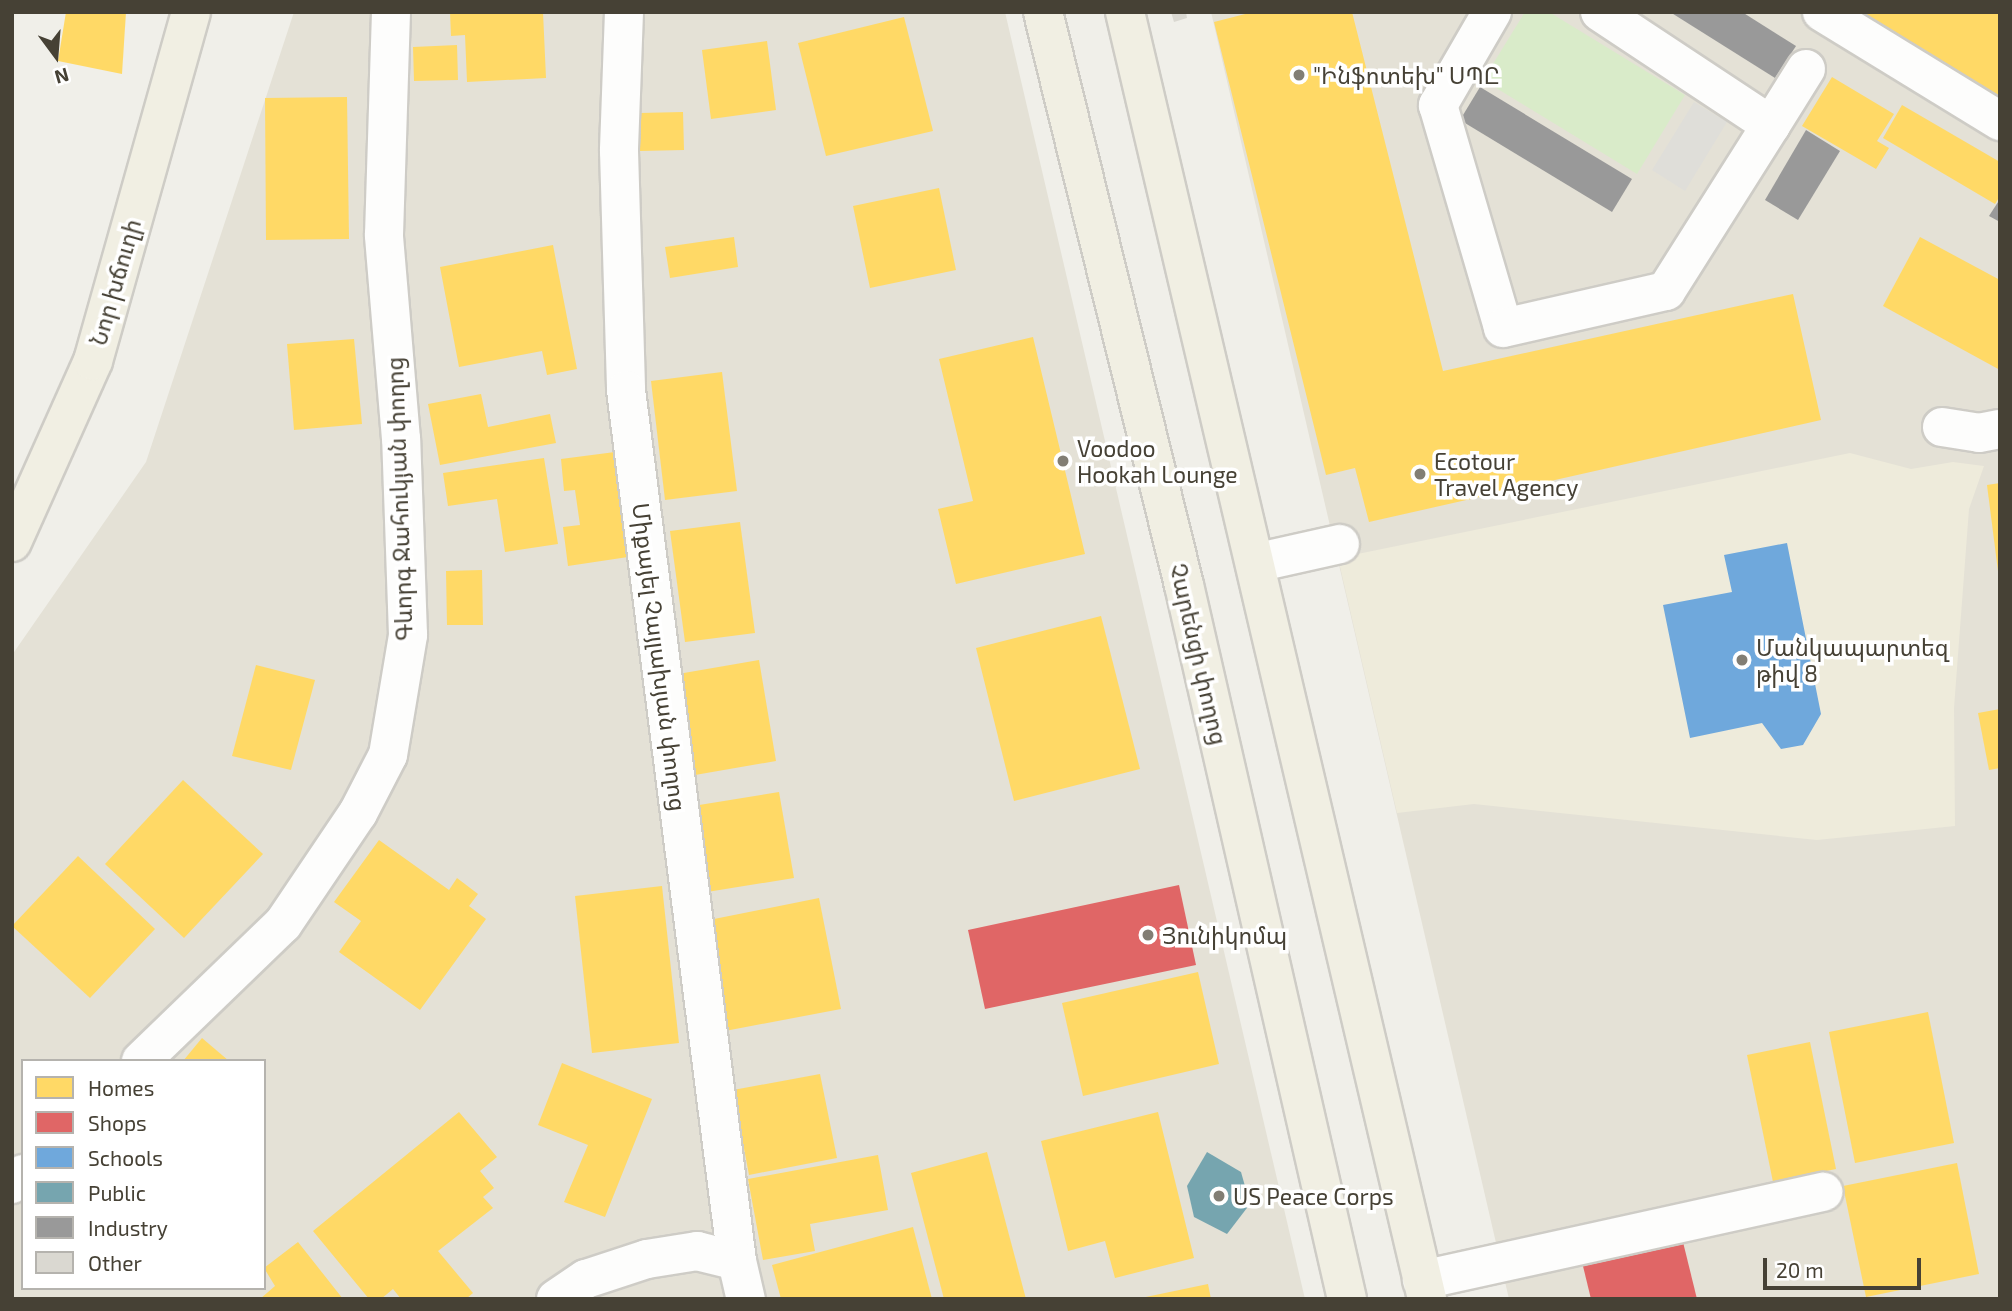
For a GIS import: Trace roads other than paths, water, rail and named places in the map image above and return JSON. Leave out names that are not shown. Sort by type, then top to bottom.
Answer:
[{"type":"main road","name":"Նոր խճուղի","points":[[12,542],[93,360],[191,12]]},
{"type":"main road","name":"Չարենցի փողոց","points":[[1043,12],[1184,584],[1347,1299]]},
{"type":"main road","points":[[1125,12],[1425,1289]]},
{"type":"street","name":"Գևորգ Ջահուկյան փողոց","points":[[143,1059],[282,924],[358,813],[388,755],[408,635],[401,439],[384,235],[391,12]]},
{"type":"street","name":"Միքայել Չայլախյան փողոց","points":[[624,12],[619,151],[626,390],[737,1261],[746,1299]]},
{"type":"street","points":[[1492,12],[1438,105],[1503,328],[1666,291],[1805,69]]},
{"type":"street","points":[[1601,12],[1771,125]]},
{"type":"street","points":[[1822,12],[2000,121]]},
{"type":"street","points":[[1942,427],[1979,433],[2000,429]]},
{"type":"street","points":[[1255,563],[1340,544]]},
{"type":"street","points":[[1425,1289],[1823,1192]]},
{"type":"street","points":[[556,1299],[586,1279],[647,1259],[696,1251],[737,1261]]},
{"type":"place","name":"\"Ինֆոտեխ\" ՍՊԸ","points":[[1299,75]]},
{"type":"place","name":"Voodoo Hookah Lounge","points":[[1063,461]]},
{"type":"place","name":"Ecotour Travel Agency","points":[[1420,474]]},
{"type":"place","name":"Մանկապարտեզ թիվ 8","points":[[1742,660]]},
{"type":"place","name":"Յունիկոմպ","points":[[1148,935]]},
{"type":"place","name":"US Peace Corps","points":[[1219,1196]]}]
